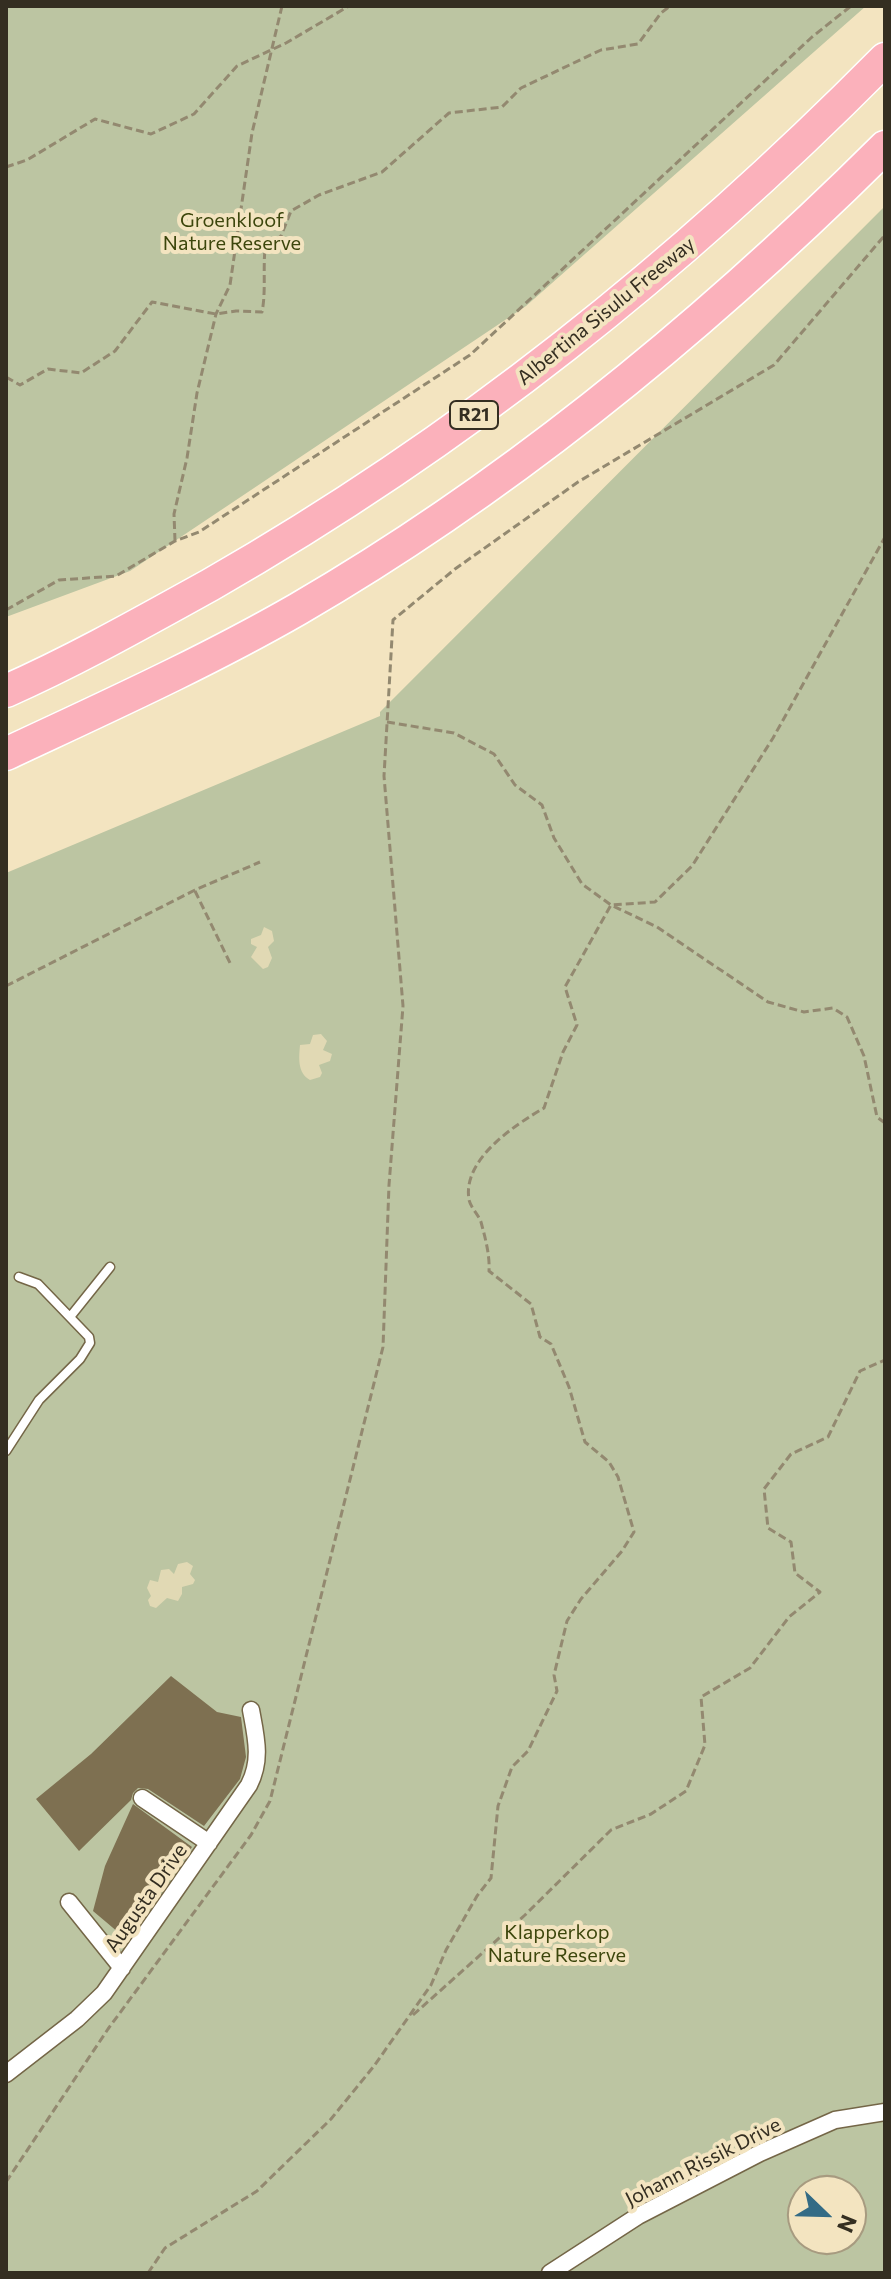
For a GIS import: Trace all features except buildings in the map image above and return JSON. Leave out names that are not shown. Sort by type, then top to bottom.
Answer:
[{"type":"highway","name":"Albertina Sisulu Freeway","points":[[6,691],[164,611],[268,551],[419,454],[516,385],[612,311],[727,212],[885,59]]},
{"type":"highway","points":[[6,754],[203,660],[298,609],[483,489],[583,416],[755,271],[885,147]]},
{"type":"street","name":"Augusta Drive","points":[[6,2074],[91,2007],[209,1843],[255,1774],[258,1751],[251,1710]]},
{"type":"street","points":[[142,1798],[209,1843]]},
{"type":"street","points":[[69,1902],[122,1968]]},
{"type":"street","name":"Johann Rissik Drive","points":[[550,2273],[638,2216],[760,2153],[835,2120],[885,2112]]},
{"type":"lane","points":[[70,1317],[110,1267]]},
{"type":"lane","points":[[6,1451],[39,1400],[87,1351],[90,1343],[89,1337],[38,1284],[19,1277]]},
{"type":"path","points":[[175,541],[174,514],[216,314],[230,285],[252,133],[282,6]]},
{"type":"path","points":[[6,167],[27,160],[95,119],[151,134],[194,114],[237,66],[349,6]]},
{"type":"path","points":[[6,377],[20,385],[48,369],[81,373],[115,351],[152,302],[216,314],[262,312],[265,249],[281,236],[291,211],[319,195],[382,172],[449,113],[502,107],[521,88],[601,50],[638,44],[670,6]]},
{"type":"path","points":[[6,610],[59,580],[116,576],[175,541],[199,532],[470,355],[801,48],[851,6]]},
{"type":"path","points":[[6,2182],[108,2029],[251,1835],[270,1801],[274,1787],[383,1347],[389,1185],[403,1006],[384,776],[393,620],[455,569],[578,482],[774,365],[885,235]]},
{"type":"path","points":[[611,905],[655,902],[692,866],[773,738],[885,537]]},
{"type":"path","points":[[387,722],[454,733],[494,754],[515,785],[542,805],[554,838],[582,884],[611,905],[657,927],[768,1002],[804,1012],[833,1008],[847,1017],[864,1056],[877,1117],[885,1123]]},
{"type":"path","points":[[6,986],[195,890],[260,862]]},
{"type":"path","points":[[195,890],[230,963]]},
{"type":"path","points":[[148,2273],[165,2248],[257,2191],[331,2119],[431,1985],[446,1950],[491,1878],[498,1806],[512,1767],[528,1751],[557,1691],[554,1675],[567,1621],[634,1532],[618,1477],[609,1462],[585,1442],[569,1387],[551,1344],[540,1337],[531,1304],[489,1271],[490,1255],[480,1220],[469,1202],[469,1185],[488,1148],[521,1121],[544,1108],[563,1052],[577,1025],[565,987],[611,905]]},
{"type":"path","points":[[407,2020],[525,1915],[611,1830],[651,1814],[686,1791],[705,1745],[701,1697],[750,1668],[789,1617],[820,1592],[795,1573],[791,1542],[768,1528],[764,1489],[791,1454],[828,1437],[860,1371],[885,1360]]},
{"type":"green space","name":"Groenkloof Nature Reserve","points":[[6,6],[866,6],[526,306],[130,571],[6,617]]},
{"type":"green space","name":"Klapperkop Nature Reserve","points":[[885,206],[885,2273],[6,2273],[6,873],[380,716],[380,712]]},
{"type":"sand","points":[[264,927],[272,931],[274,941],[268,947],[272,958],[268,967],[263,969],[251,957],[257,947],[251,944],[251,939],[261,935]]},
{"type":"sand","points":[[321,1034],[327,1041],[323,1050],[332,1054],[330,1061],[319,1065],[320,1077],[310,1080],[301,1069],[300,1045],[310,1044],[313,1035]]},
{"type":"sand","points":[[187,1562],[193,1566],[190,1574],[195,1580],[193,1584],[182,1587],[178,1601],[167,1598],[156,1608],[150,1606],[148,1600],[151,1596],[147,1588],[150,1580],[158,1582],[161,1570],[169,1569],[174,1574],[178,1564]]}]
